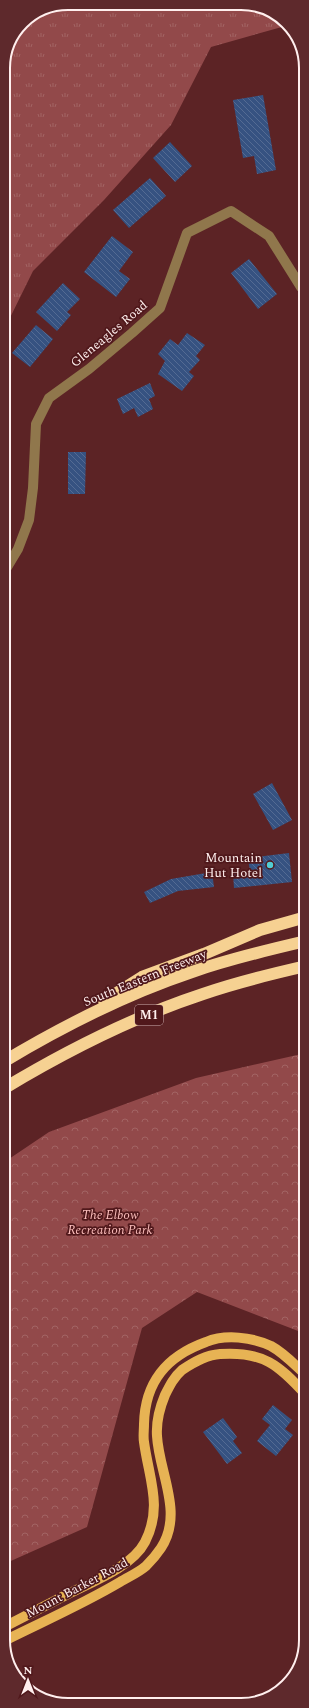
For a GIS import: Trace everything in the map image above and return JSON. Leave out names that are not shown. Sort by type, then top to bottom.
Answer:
[{"type":"highway","points":[[72,1023],[142,977],[204,954],[260,930],[299,919]]},
{"type":"highway","name":"South Eastern Freeway","points":[[10,1058],[72,1023],[191,972],[253,953],[299,943]]},
{"type":"highway","name":"M1","points":[[10,1086],[82,1045],[141,1018],[203,994],[264,976],[299,968]]},
{"type":"main road","name":"Mount Barker Road","points":[[10,1624],[111,1572],[134,1556],[144,1544],[151,1527],[155,1510],[154,1494],[144,1441],[144,1416],[147,1399],[153,1383],[164,1367],[180,1354],[214,1338],[236,1338],[253,1340],[270,1346],[288,1358],[299,1368]]},
{"type":"main road","name":"Mount Barker Road","points":[[10,1638],[106,1590],[145,1567],[162,1547],[168,1532],[171,1515],[169,1496],[157,1434],[158,1418],[161,1404],[175,1376],[194,1362],[212,1354],[250,1354],[267,1360],[287,1374],[299,1387]]},
{"type":"street","name":"Gleneagles Road","points":[[10,562],[18,549],[29,520],[33,488],[36,424],[49,398],[100,360],[160,308],[187,233],[231,211],[269,236],[299,284]]},
{"type":"green space","points":[[68,10],[241,10],[260,13],[282,27],[211,47],[171,125],[104,200],[33,271],[10,318],[10,64],[16,42],[30,24],[46,14]]},
{"type":"green space","name":"The Elbow Recreation Park","points":[[299,1055],[299,1331],[197,1292],[142,1328],[87,1527],[10,1561],[10,1158],[49,1132],[196,1078]]},
{"type":"building","points":[[263,95],[276,170],[257,174],[254,156],[243,158],[233,100]]},
{"type":"building","points":[[170,142],[192,166],[175,182],[153,158]]},
{"type":"building","points":[[150,178],[166,196],[129,228],[113,210]]},
{"type":"building","points":[[112,236],[133,252],[119,271],[130,279],[116,297],[84,272]]},
{"type":"building","points":[[249,259],[277,294],[258,309],[231,273]]},
{"type":"building","points":[[63,283],[80,299],[67,312],[71,315],[57,331],[36,312]]},
{"type":"building","points":[[36,325],[53,339],[30,367],[12,353]]},
{"type":"building","points":[[187,333],[205,345],[196,356],[200,360],[189,372],[194,376],[182,391],[158,374],[165,361],[158,354],[170,339],[178,345]]},
{"type":"building","points":[[150,383],[155,396],[149,399],[153,409],[138,417],[134,408],[123,414],[117,399]]},
{"type":"building","points":[[10,393],[11,393],[10,407]]},
{"type":"building","points":[[68,452],[86,452],[85,494],[68,494]]},
{"type":"building","points":[[272,783],[292,820],[273,830],[253,794]]},
{"type":"building","name":"Mountain Hut Hotel","points":[[289,853],[292,882],[234,888],[233,874],[250,872],[248,858]]},
{"type":"building","points":[[212,872],[214,887],[178,891],[150,903],[144,892],[171,879]]},
{"type":"building","points":[[273,1405],[292,1420],[285,1429],[293,1435],[276,1456],[257,1441],[270,1425],[262,1419]]},
{"type":"building","points":[[223,1418],[237,1437],[233,1441],[242,1453],[227,1464],[203,1432]]},
{"type":"place","name":"Mountain Hut Hotel","points":[[270,865]]}]
